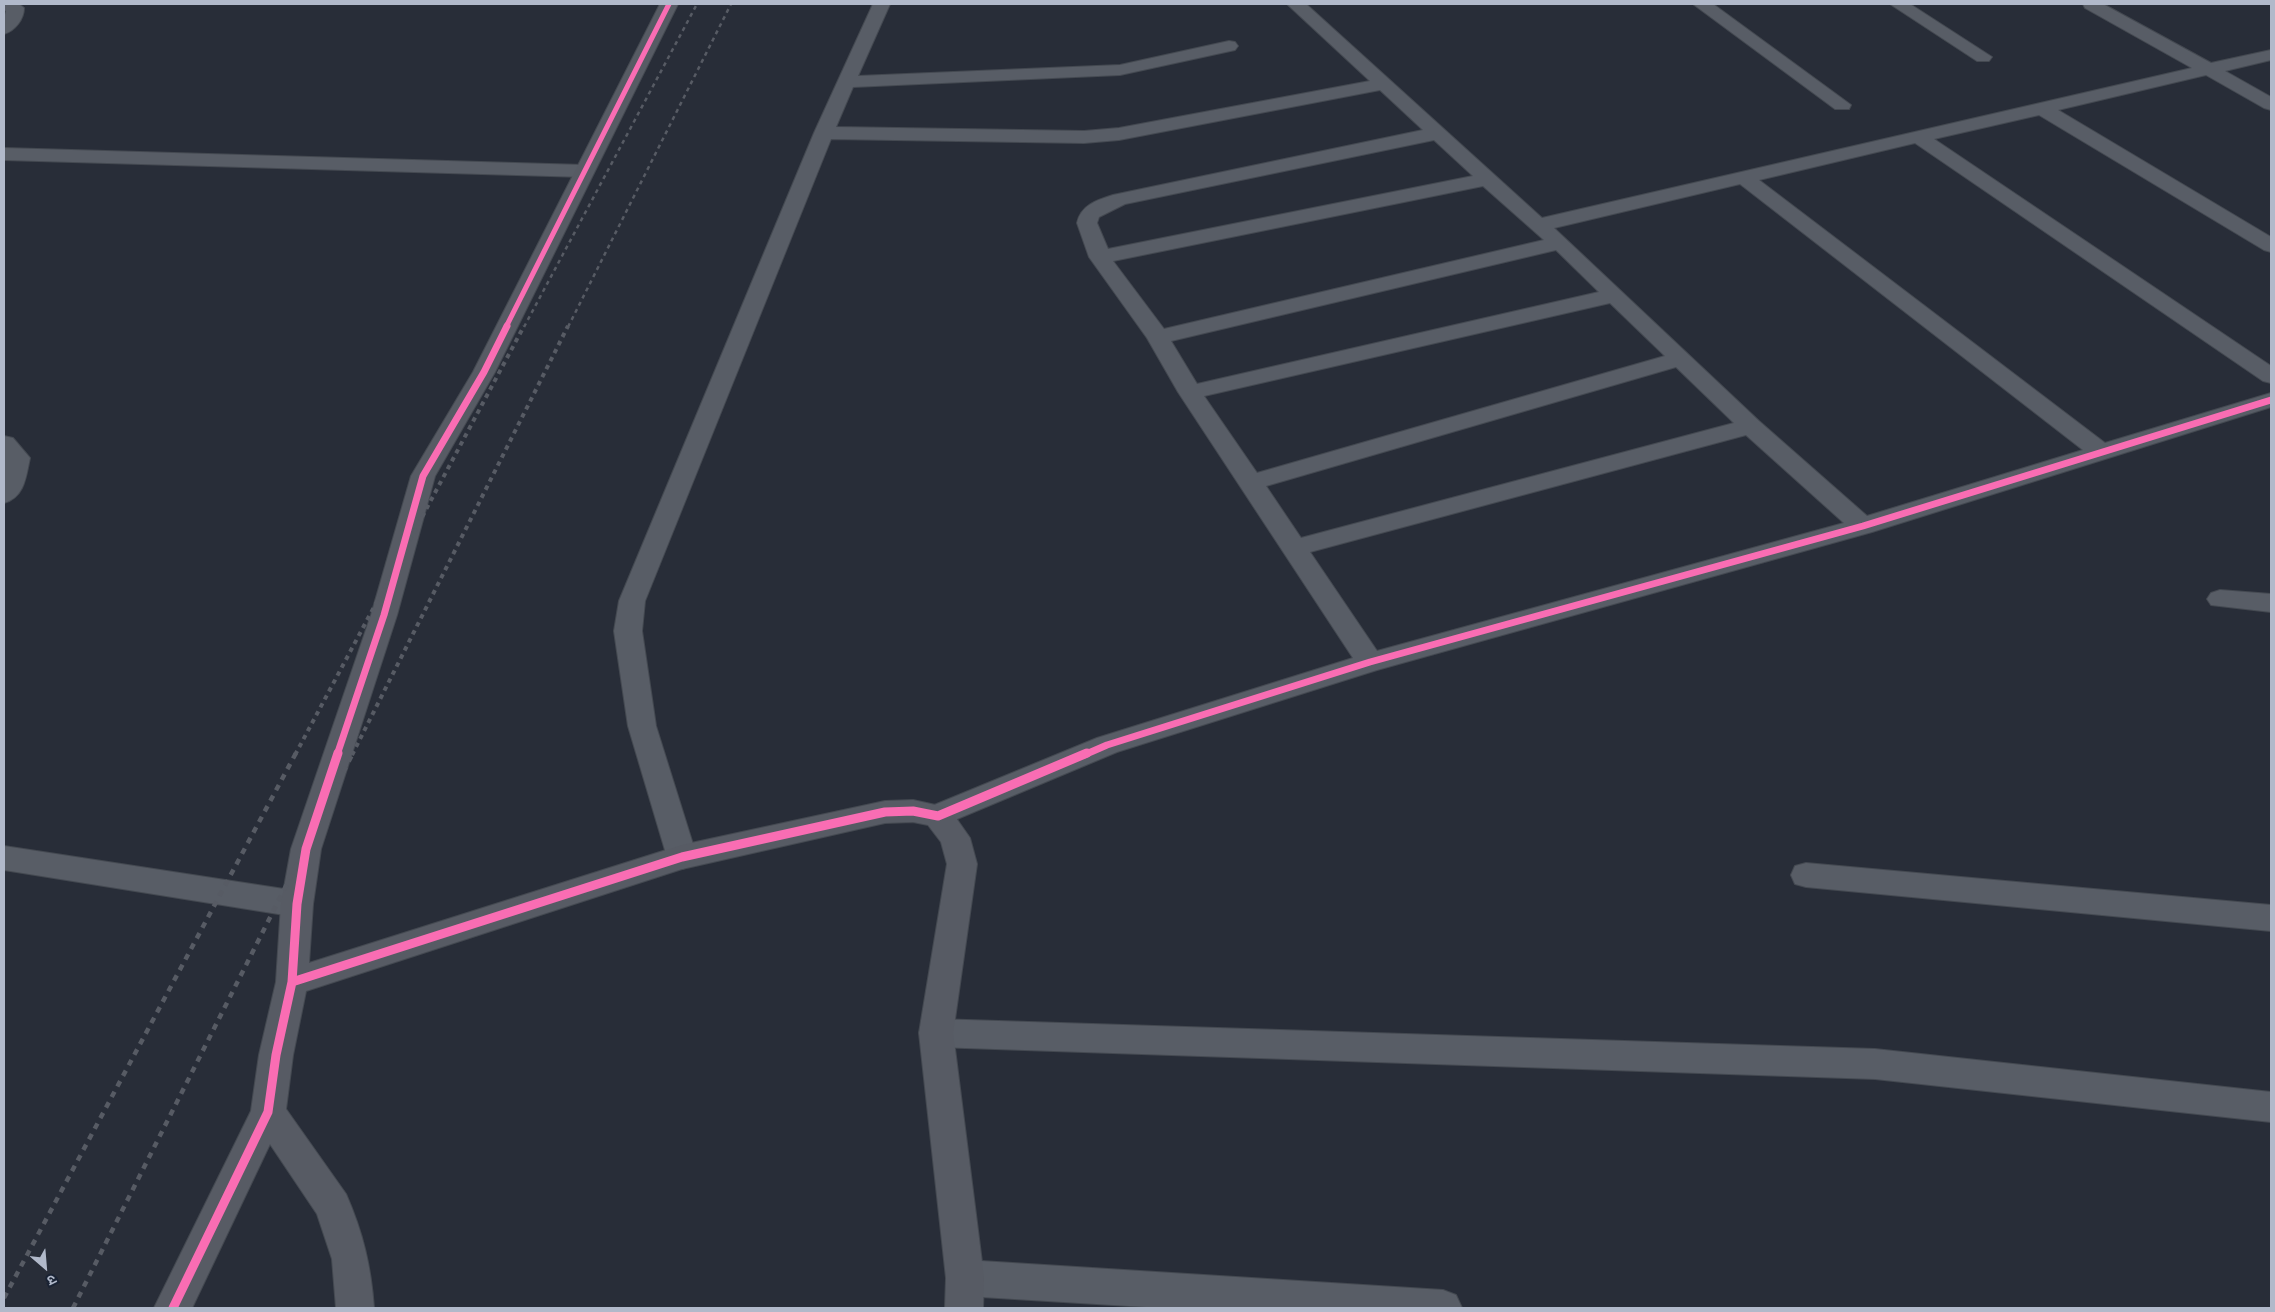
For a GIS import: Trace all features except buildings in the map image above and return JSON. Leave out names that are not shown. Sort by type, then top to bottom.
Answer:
[{"type":"street","points":[[174,1308],[268,1112],[276,1055],[292,982],[297,904],[306,849],[384,615],[423,476],[484,372],[669,4]]},
{"type":"street","points":[[670,860],[642,726],[628,631],[632,601],[824,133],[881,4]]},
{"type":"street","points":[[1296,4],[1538,225],[1560,242],[1751,426],[1863,526]]},
{"type":"street","points":[[1702,4],[1842,105]]},
{"type":"street","points":[[1899,4],[1983,57]]},
{"type":"street","points":[[2091,4],[2271,104]]},
{"type":"street","points":[[4,29],[15,16],[13,6]]},
{"type":"street","points":[[846,82],[1120,70],[1229,46]]},
{"type":"street","points":[[1538,225],[2271,56]]},
{"type":"street","points":[[824,133],[1084,137],[1119,134],[1383,84]]},
{"type":"street","points":[[2041,108],[2271,246]]},
{"type":"street","points":[[1370,662],[1190,392],[1158,337],[1100,257],[1087,223],[1089,214],[1105,204],[1439,133]]},
{"type":"street","points":[[1918,137],[2271,376]]},
{"type":"street","points":[[4,154],[584,172]]},
{"type":"street","points":[[1743,177],[2101,452]]},
{"type":"street","points":[[1100,257],[1487,179]]},
{"type":"street","points":[[1158,337],[1560,242]]},
{"type":"street","points":[[1190,392],[1614,295]]},
{"type":"street","points":[[1250,483],[1680,358]]},
{"type":"street","points":[[292,982],[670,860],[885,812],[913,811],[938,816],[1107,745],[1370,662],[1863,526],[2271,400]]},
{"type":"street","points":[[1295,548],[1751,426]]},
{"type":"street","points":[[4,443],[18,458],[10,489],[4,495]]},
{"type":"street","points":[[2220,599],[2271,603]]},
{"type":"street","points":[[938,816],[955,838],[962,864],[936,1033],[965,1293],[1443,1308]]},
{"type":"street","points":[[4,858],[297,904]]},
{"type":"street","points":[[1806,875],[2271,918]]},
{"type":"street","points":[[936,1033],[1875,1064],[2271,1107]]},
{"type":"street","points":[[268,1112],[333,1206],[350,1259],[354,1308]]},
{"type":"railway","points":[[524,327],[697,4]]},
{"type":"railway","points":[[568,327],[731,4]]},
{"type":"railway","points":[[295,755],[524,326]]},
{"type":"railway","points":[[352,755],[568,326]]},
{"type":"railway","points":[[4,1298],[296,753]]},
{"type":"railway","points":[[73,1308],[353,753]]},
{"type":"cycle path","points":[[173,1308],[268,1112],[276,1055],[292,982],[297,904],[306,849],[384,615],[423,476],[484,372],[669,4]]},
{"type":"cycle path","points":[[292,982],[682,857],[885,812],[913,811],[938,816],[1107,745],[1370,662],[1863,526],[2271,400]]}]
